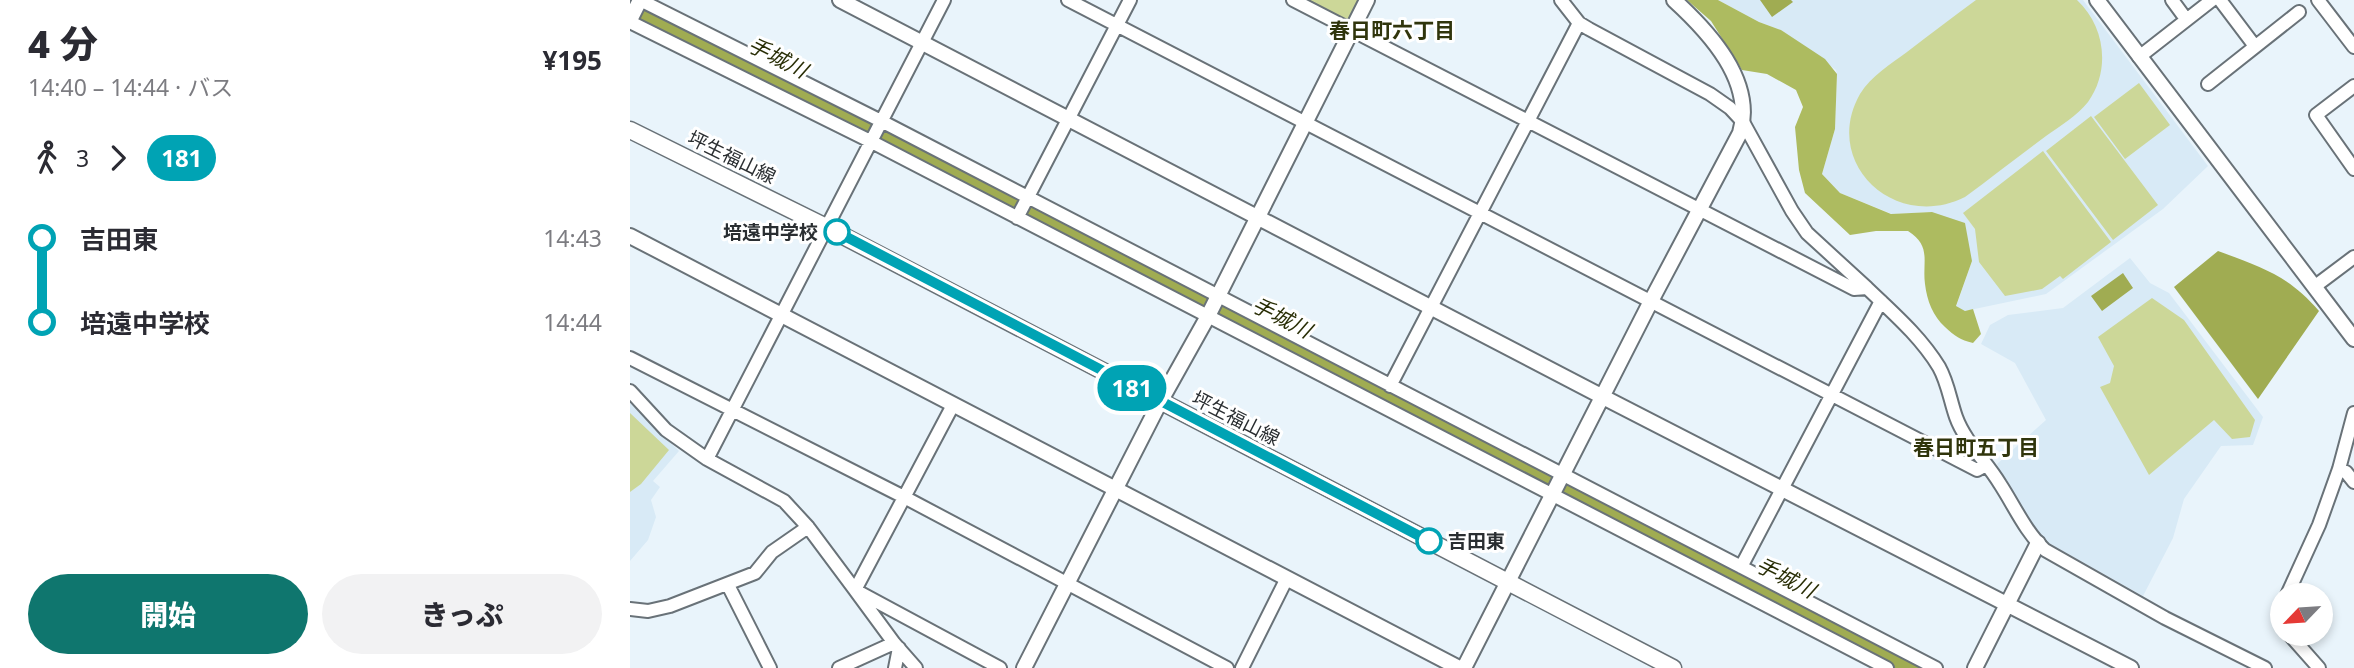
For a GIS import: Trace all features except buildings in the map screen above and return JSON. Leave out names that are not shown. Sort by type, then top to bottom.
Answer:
[{"type":"main road","name":"坪生福山線","points":[[630,130],[828,228],[1673,668]]},
{"type":"street","points":[[840,0],[2131,668]]},
{"type":"street","points":[[707,459],[944,0]]},
{"type":"street","points":[[1068,0],[1977,470],[1986,465]]},
{"type":"street","points":[[1022,208],[1130,0]]},
{"type":"street","points":[[1293,0],[1854,289],[1867,288]]},
{"type":"street","points":[[1024,668],[1160,402],[1208,316],[1367,0]]},
{"type":"street","points":[[1561,0],[1579,23],[1710,94],[1730,108],[1743,122],[1807,233],[1920,340],[1939,367],[1948,386],[1956,418],[2000,483],[2020,520],[2045,550],[2165,618],[2265,668]]},
{"type":"street","points":[[630,236],[1114,490],[1462,668],[1698,209],[1740,133],[1744,110],[1730,64],[1698,23],[1674,0]]},
{"type":"street","points":[[2096,0],[2354,339]]},
{"type":"street","points":[[2172,0],[2186,19]]},
{"type":"street","points":[[2140,57],[2212,0]]},
{"type":"street","points":[[2220,0],[2255,45]]},
{"type":"street","points":[[2318,0],[2353,44]]},
{"type":"street","points":[[635,10],[1022,208],[1208,316],[1557,485],[1741,567],[1936,668]]},
{"type":"street","points":[[635,10],[1022,208],[1216,298],[1390,386],[1557,485],[1887,668]]},
{"type":"street","points":[[2208,84],[2299,12]]},
{"type":"street","points":[[1390,386],[1579,23]]},
{"type":"street","points":[[2354,86],[2316,116],[2354,169]]},
{"type":"street","points":[[2314,287],[2354,257]]},
{"type":"street","points":[[1741,567],[1881,301]]},
{"type":"street","points":[[630,358],[1227,668]]},
{"type":"street","points":[[630,391],[666,430],[707,459],[784,501],[808,527],[916,668]]},
{"type":"street","points":[[855,590],[953,405]]},
{"type":"street","points":[[2292,583],[2319,525],[2350,442],[2354,413]]},
{"type":"street","points":[[2339,469],[2346,472],[2354,482]]},
{"type":"street","points":[[630,609],[648,611],[670,606],[755,573],[772,552],[808,527]]},
{"type":"street","points":[[1975,668],[2038,543]]},
{"type":"street","points":[[1242,668],[1287,578]]},
{"type":"street","points":[[728,584],[770,668]]},
{"type":"street","points":[[855,590],[1000,668]]},
{"type":"street","points":[[839,668],[897,645]]},
{"type":"street","points":[[895,668],[897,645]]},
{"type":"street","points":[[2300,646],[2319,668]]},
{"type":"shaded area","points":[[1304,0],[1359,0],[1348,22]]},
{"type":"shaded area","points":[[1687,0],[1718,0],[1759,22],[1781,30],[1825,59],[1837,74],[1835,129],[1822,174],[1840,193],[1891,214],[1932,212],[1965,223],[1972,261],[1956,306],[1965,311],[1973,309],[1981,334],[1973,343],[1955,335],[1934,313],[1926,290],[1923,249],[1915,237],[1908,231],[1876,231],[1850,235],[1805,193],[1799,170],[1795,127],[1803,107],[1796,90],[1767,74],[1742,70],[1711,21]]},
{"type":"shaded area","points":[[1718,0],[2083,0],[2208,166],[2163,209],[2046,294],[1965,311],[1956,307],[1972,261],[1932,212],[1892,214],[1840,193],[1822,174],[1835,129],[1836,70],[1781,30],[1759,22]]},
{"type":"shaded area","points":[[1760,0],[1791,0],[1793,2],[1772,17]]},
{"type":"shaded area","points":[[1976,0],[2077,0],[2094,22],[2102,49],[2100,76],[2095,89],[2088,102],[2074,116],[1965,197],[1939,205],[1914,205],[1891,198],[1872,184],[1858,166],[1850,144],[1850,120],[1860,94],[1882,71]]},
{"type":"shaded area","points":[[2139,83],[2170,125],[2125,159],[2094,117]]},
{"type":"shaded area","points":[[2091,116],[2158,205],[2113,240],[2046,151]]},
{"type":"shaded area","points":[[2043,151],[2111,242],[2063,279],[2060,276],[2042,289],[2005,296],[1979,262],[1975,229],[1963,213]]},
{"type":"shaded area","points":[[2218,251],[2285,280],[2319,311],[2258,399],[2174,287]]},
{"type":"shaded area","points":[[2130,258],[2150,283],[2169,293],[2263,417],[2253,445],[2221,446],[2184,499],[2173,538],[2143,596],[2047,542],[2031,526],[2012,496],[1997,464],[2046,420],[2015,363],[1981,344],[1990,325],[2008,315],[2063,308]]},
{"type":"shaded area","points":[[2123,273],[2133,288],[2102,311],[2091,296]]},
{"type":"shaded area","points":[[2152,298],[2184,320],[2255,420],[2250,437],[2232,439],[2214,420],[2149,475],[2100,387],[2110,383],[2114,366],[2098,337]]},
{"type":"shaded area","points":[[630,403],[679,451],[653,481],[660,487],[651,500],[656,517],[648,540],[630,561]]},
{"type":"shaded area","points":[[630,413],[669,450],[641,484],[630,492]]},
{"type":"waterway","name":"手城川","points":[[630,7],[884,134],[1114,256],[1912,668]]},
{"type":"bus line","name":"181","points":[[837,232],[1429,541]]},
{"type":"place","name":"培遠中学校","points":[[837,232]]},
{"type":"place","name":"吉田東","points":[[1429,541]]},
{"type":"district","name":"春日町六丁目","points":[[1392,30]]},
{"type":"district","name":"春日町五丁目","points":[[1976,447]]}]
